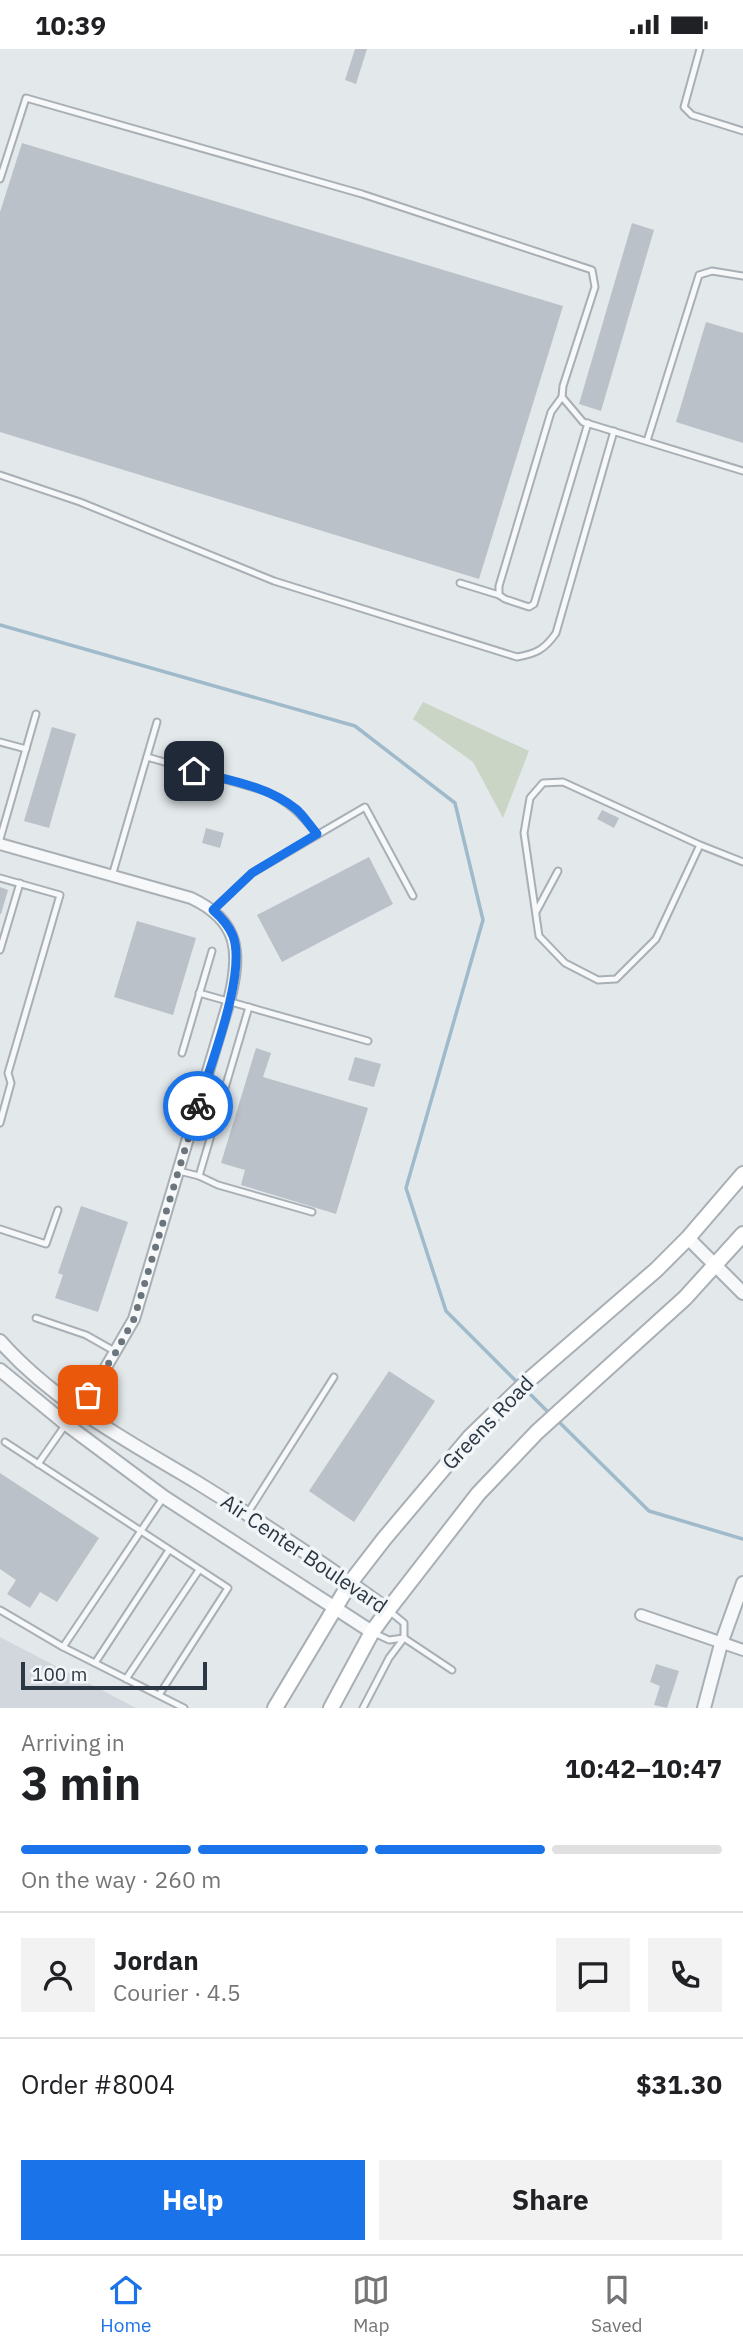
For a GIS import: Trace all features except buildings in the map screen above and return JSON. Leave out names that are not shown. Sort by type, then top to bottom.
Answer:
[{"type":"main road","name":"Greens Road","points":[[275,1708],[350,1583],[470,1437],[530,1379],[656,1270],[688,1238],[743,1174]]},
{"type":"main road","name":"Greens Road","points":[[331,1708],[372,1632],[478,1494],[537,1432],[685,1298],[743,1234]]},
{"type":"street","points":[[0,841],[85,869],[191,898],[213,910],[225,922],[233,936],[235,948],[236,964],[229,1001],[137,1309],[116,1352],[66,1424]]},
{"type":"street","points":[[688,1238],[743,1293]]},
{"type":"street","name":"Air Center Boulevard","points":[[0,1341],[36,1377],[77,1409],[123,1440],[314,1555],[388,1610]]},
{"type":"street","name":"Air Center Boulevard","points":[[0,1370],[66,1424],[164,1497],[372,1632]]},
{"type":"street","points":[[704,1708],[721,1644],[743,1583]]},
{"type":"street","points":[[641,1615],[743,1650]]},
{"type":"lane","points":[[700,49],[684,107],[692,115],[743,131]]},
{"type":"lane","points":[[0,179],[26,99],[362,194],[592,271],[595,287],[563,386],[562,397],[551,412],[499,586],[499,595]]},
{"type":"lane","points":[[647,441],[699,275],[712,271],[743,276]]},
{"type":"lane","points":[[562,397],[583,422],[743,471]]},
{"type":"lane","points":[[460,583],[529,607],[534,604],[588,423]]},
{"type":"lane","points":[[0,475],[80,502],[274,581],[517,657],[533,655],[546,647],[556,633],[614,431]]},
{"type":"lane","points":[[0,841],[36,714]]},
{"type":"lane","points":[[113,876],[157,722]]},
{"type":"lane","points":[[0,741],[26,749]]},
{"type":"lane","points":[[147,757],[265,791],[298,810],[317,834]]},
{"type":"lane","points":[[700,845],[656,939],[616,979],[598,980],[565,963],[539,936],[524,833],[530,798],[543,783],[563,782],[743,862]]},
{"type":"lane","points":[[213,910],[252,873],[365,807],[413,896]]},
{"type":"lane","points":[[536,912],[558,871]]},
{"type":"lane","points":[[0,878],[60,895],[8,1073],[11,1083],[0,1123]]},
{"type":"lane","points":[[0,950],[20,883]]},
{"type":"lane","points":[[181,1053],[212,951]]},
{"type":"lane","points":[[200,992],[368,1041]]},
{"type":"lane","points":[[199,1176],[249,1007]]},
{"type":"lane","points":[[0,1071],[8,1073]]},
{"type":"lane","points":[[179,1171],[312,1212]]},
{"type":"lane","points":[[0,1229],[46,1244],[58,1210]]},
{"type":"lane","points":[[36,1318],[86,1335],[116,1352]]},
{"type":"lane","points":[[247,1514],[334,1377]]},
{"type":"lane","points":[[38,1464],[66,1424]]},
{"type":"lane","points":[[5,1442],[228,1588],[159,1695]]},
{"type":"lane","points":[[63,1647],[164,1497]]},
{"type":"lane","points":[[95,1663],[169,1550]]},
{"type":"lane","points":[[126,1679],[199,1570]]},
{"type":"lane","points":[[0,1610],[63,1647],[184,1708]]},
{"type":"lane","name":"Air Center Boulevard","points":[[372,1632],[389,1640],[404,1638],[404,1623],[388,1610]]},
{"type":"lane","points":[[363,1708],[389,1658],[404,1638],[452,1670]]},
{"type":"shaded area","points":[[0,1637],[136,1708],[0,1708]]},
{"type":"green space","points":[[423,702],[529,751],[503,818],[473,762],[413,719]]},
{"type":"waterway","points":[[0,625],[355,726],[455,803],[483,920],[406,1188],[446,1311],[520,1385]]},
{"type":"waterway","points":[[526,1390],[550,1414]]},
{"type":"waterway","points":[[556,1419],[649,1511],[743,1539]]},
{"type":"way so far","points":[[88,1395],[134,1319],[198,1106]]},
{"type":"route","points":[[194,771],[265,791],[279,798],[298,810],[317,834],[252,873],[213,910],[225,922],[233,936],[236,964],[229,1001],[198,1106]]}]
